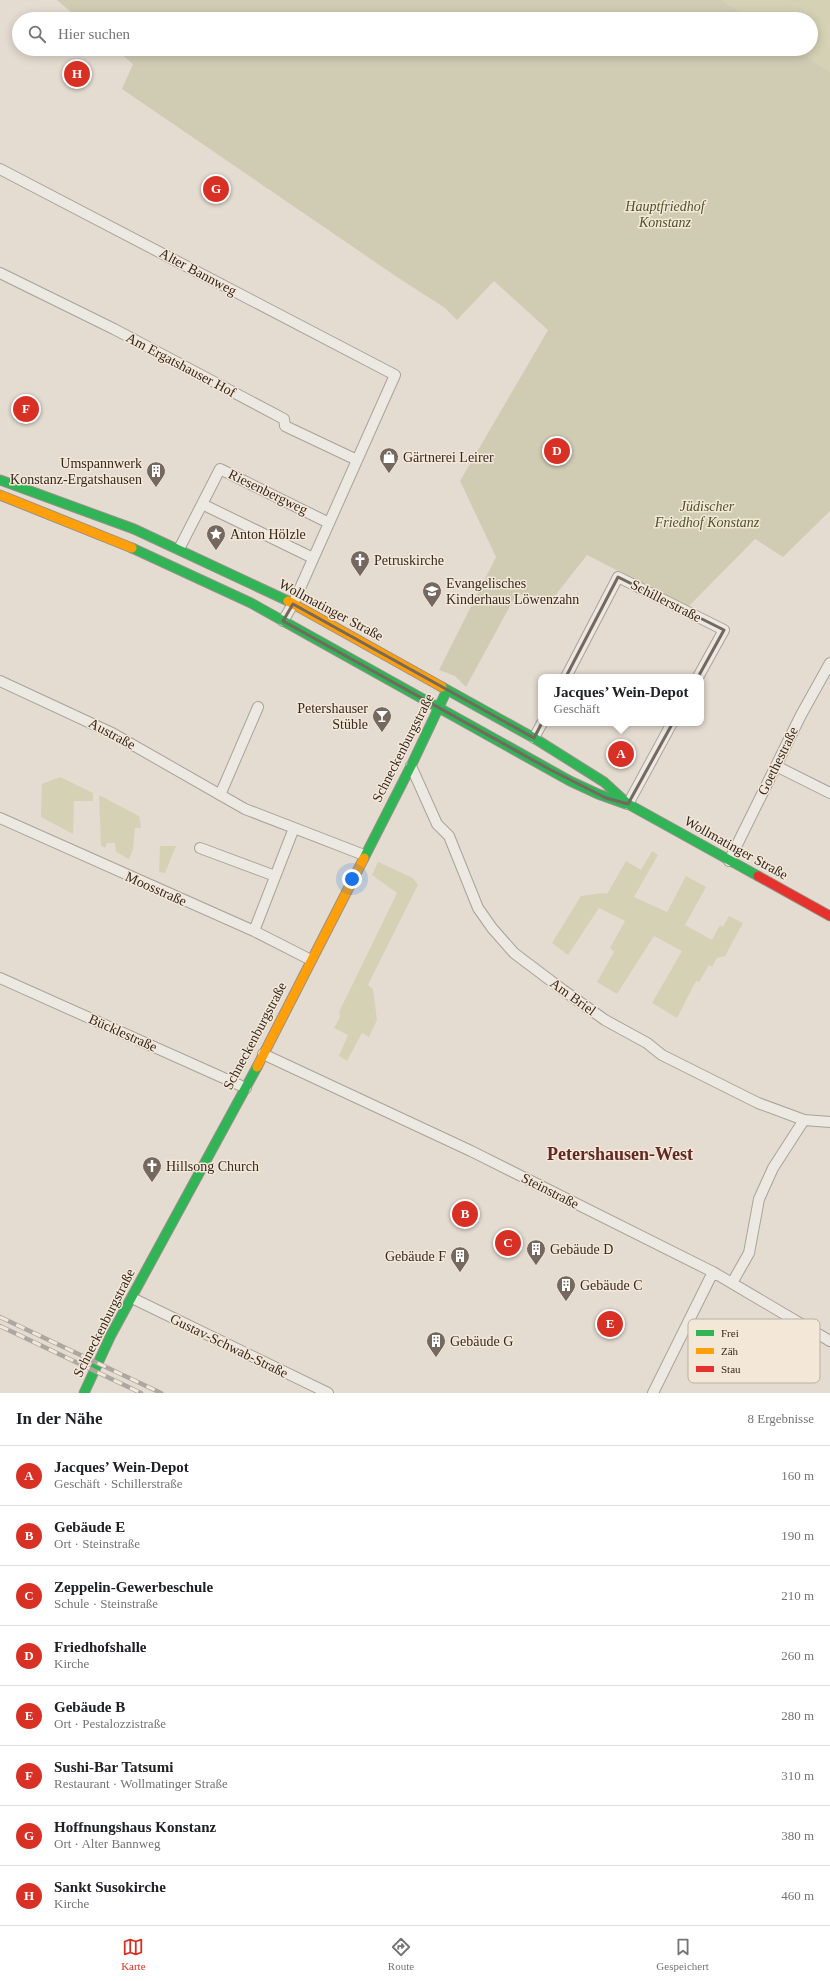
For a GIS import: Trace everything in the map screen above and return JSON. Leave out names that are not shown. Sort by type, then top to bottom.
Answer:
[{"type":"main road","name":"Wollmatinger Straße","points":[[0,480],[127,527],[179,549],[293,604],[534,738],[604,782],[628,804],[830,916]]},
{"type":"main road","name":"Wollmatinger Straße","points":[[0,495],[113,540],[208,583],[283,621],[438,709],[606,798],[628,804]]},
{"type":"main road","name":"Schneckenburgstraße","points":[[84,1393],[132,1298],[246,1088],[364,855],[411,766],[447,690]]},
{"type":"street","name":"Alter Bannweg","points":[[0,169],[395,376],[357,460]]},
{"type":"street","name":"Am Ergatshauser Hof","points":[[0,273],[114,329],[284,419],[285,426],[357,460]]},
{"type":"street","points":[[283,621],[293,604],[357,460]]},
{"type":"street","name":"Riesenbergweg","points":[[179,549],[220,469],[329,523]]},
{"type":"street","points":[[202,504],[313,558]]},
{"type":"street","name":"Schillerstraße","points":[[568,674],[618,577],[724,630],[700,674]]},
{"type":"street","name":"Goethestraße","points":[[729,861],[801,715],[830,663]]},
{"type":"street","name":"Austraße","points":[[0,680],[112,733],[245,809],[364,855]]},
{"type":"street","points":[[220,795],[258,707]]},
{"type":"street","points":[[534,738],[540,726]]},
{"type":"street","points":[[628,804],[670,726]]},
{"type":"street","name":"Am Briel","points":[[411,766],[437,824],[448,836],[478,908],[492,928],[514,953],[605,1020],[647,1043],[662,1055],[758,1103],[804,1120],[830,1122]]},
{"type":"street","points":[[776,766],[830,793]]},
{"type":"street","name":"Moosstraße","points":[[0,818],[254,931],[311,960]]},
{"type":"street","points":[[254,931],[294,828]]},
{"type":"street","points":[[200,848],[275,876]]},
{"type":"street","name":"Bücklestraße","points":[[0,978],[246,1088]]},
{"type":"street","name":"Steinstraße","points":[[263,1054],[471,1151],[713,1272],[793,1319]]},
{"type":"street","points":[[732,1283],[749,1253],[759,1199],[773,1168],[804,1120]]},
{"type":"street","points":[[690,1319],[713,1272]]},
{"type":"street","name":"Gustav-Schwab-Straße","points":[[132,1298],[328,1393]]},
{"type":"street","points":[[653,1393],[688,1322]]},
{"type":"street","name":"Steinstraße","points":[[820,1335],[830,1341]]},
{"type":"highlighted area","points":[[618,577],[724,630],[628,804],[606,798],[549,769],[283,621],[293,604],[534,738]]},
{"type":"shaded area","points":[[722,0],[830,0],[830,72],[806,56],[818,56],[818,12],[740,12]]},
{"type":"shaded area","points":[[60,777],[93,793],[93,801],[74,801],[73,834],[41,817],[42,784]]},
{"type":"shaded area","points":[[99,795],[139,816],[141,828],[135,828],[133,849],[129,859],[116,852],[115,843],[106,843],[106,848],[101,846]]},
{"type":"shaded area","points":[[160,846],[176,846],[165,873],[159,872]]},
{"type":"shaded area","points":[[652,851],[658,855],[634,897],[667,912],[686,876],[706,887],[685,925],[712,940],[720,925],[723,927],[729,916],[743,923],[725,956],[717,958],[712,967],[709,965],[699,982],[696,981],[677,1018],[652,1003],[682,951],[654,936],[617,994],[597,982],[614,952],[610,948],[625,921],[599,908],[568,955],[552,943],[581,896],[603,893],[607,894],[626,861],[641,870]]},
{"type":"shaded area","points":[[378,862],[413,878],[418,885],[368,985],[373,989],[377,1020],[369,1037],[362,1033],[347,1061],[339,1056],[348,1035],[334,1028],[340,1017],[339,1012],[397,893],[372,875]]},
{"type":"green space","points":[[57,0],[722,0],[740,12],[71,12]]},
{"type":"green space","name":"Hauptfriedhof Konstanz","points":[[123,56],[806,56],[830,72],[830,511],[783,557],[755,539],[688,607],[587,555],[547,606],[517,593],[466,687],[455,676],[439,670],[496,557],[460,481],[548,330],[494,281],[457,320],[445,308],[397,277],[122,89],[133,64]]},
{"type":"railway","points":[[0,1317],[161,1393]]},
{"type":"railway","points":[[0,1326],[141,1393]]},
{"type":"traffic: fast","points":[[0,480],[134,529],[288,601]]},
{"type":"traffic: fast","points":[[132,548],[251,603],[570,781],[598,794],[626,804]]},
{"type":"traffic: fast","points":[[442,687],[534,738],[604,782],[628,804],[758,876]]},
{"type":"traffic: fast","points":[[364,858],[411,766],[447,690]]},
{"type":"traffic: fast","points":[[84,1393],[111,1335],[257,1067]]},
{"type":"traffic: slow","points":[[0,495],[132,548]]},
{"type":"traffic: slow","points":[[288,601],[442,687]]},
{"type":"traffic: slow","points":[[257,1067],[364,858]]},
{"type":"traffic: jam","points":[[758,876],[830,916]]},
{"type":"place","name":"Sankt Susokirche","points":[[77,74]]},
{"type":"place","name":"Hoffnungshaus Konstanz","points":[[216,189]]},
{"type":"place","name":"Sushi-Bar Tatsumi","points":[[26,409]]},
{"type":"place","name":"Friedhofshalle","points":[[557,451]]},
{"type":"place","name":"Gärtnerei Leirer","points":[[389,474]]},
{"type":"place","name":"Umspannwerk Konstanz-Ergatshausen","points":[[156,488]]},
{"type":"place","name":"Anton Hölzle","points":[[216,551]]},
{"type":"place","name":"Petruskirche","points":[[360,577]]},
{"type":"place","name":"Evangelisches Kinderhaus Löwenzahn","points":[[432,608]]},
{"type":"place","name":"Petershauser Stüble","points":[[382,733]]},
{"type":"place","name":"Jacques’ Wein-Depot","points":[[621,754]]},
{"type":"place","name":"Hillsong Church","points":[[152,1183]]},
{"type":"place","name":"Gebäude E","points":[[465,1214]]},
{"type":"place","name":"Zeppelin-Gewerbeschule","points":[[508,1243]]},
{"type":"place","name":"Gebäude D","points":[[536,1266]]},
{"type":"place","name":"Gebäude F","points":[[460,1273]]},
{"type":"place","name":"Gebäude C","points":[[566,1302]]},
{"type":"place","name":"Gebäude B","points":[[610,1324]]},
{"type":"place","name":"Gebäude G","points":[[436,1358]]},
{"type":"district","name":"Petershausen-West","points":[[620,1154]]},
{"type":"park label","name":"Jüdischer Friedhof Konstanz","points":[[707,514]]}]
